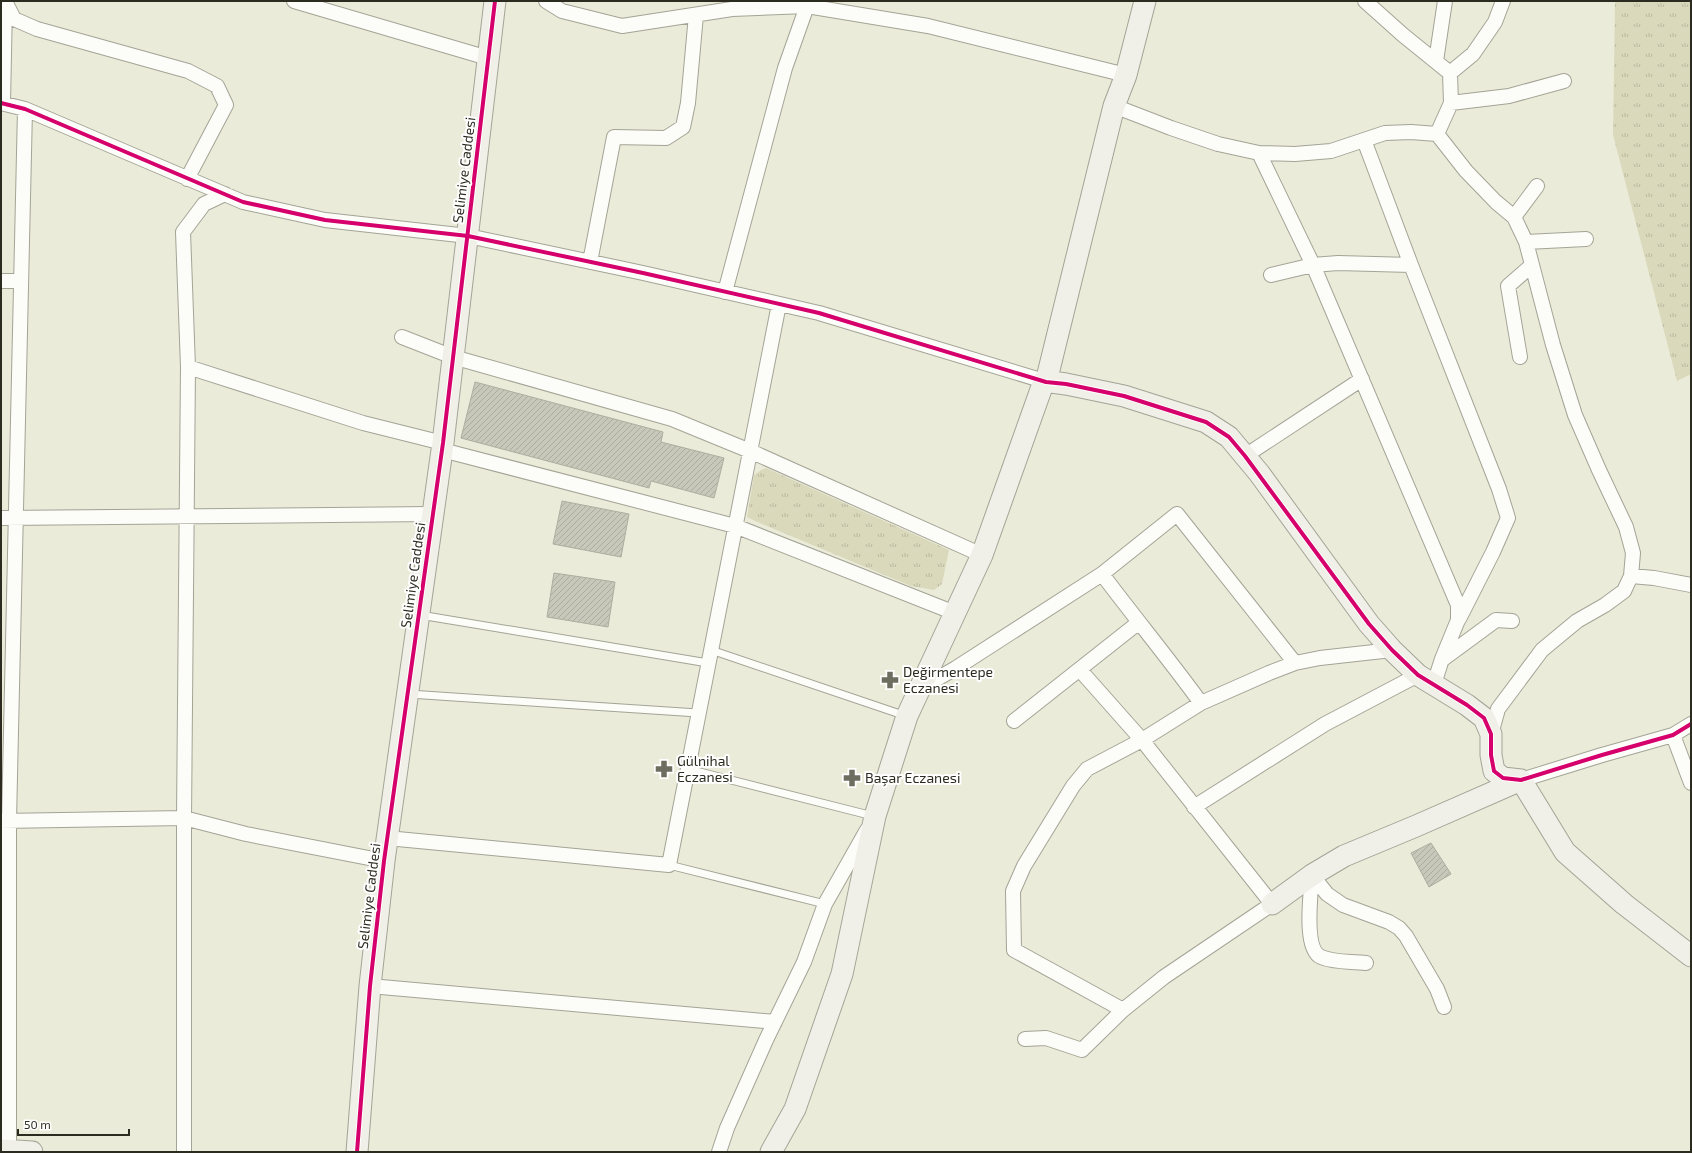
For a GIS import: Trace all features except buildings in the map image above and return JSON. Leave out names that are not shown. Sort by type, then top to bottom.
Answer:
[{"type":"street","points":[[5,1],[2,103],[25,109],[243,202],[325,220],[468,236],[819,313],[1045,382],[1066,384],[1124,396],[1206,422],[1229,437],[1369,624],[1392,650],[1426,679],[1467,705],[1484,718],[1491,734]]},
{"type":"street","points":[[5,1],[14,19],[37,29],[188,71],[217,86],[226,105],[187,179]]},
{"type":"street","points":[[294,1],[488,58]]},
{"type":"street","name":"Selimiye Caddesi","points":[[357,1152],[370,986],[384,861],[443,446],[495,1]]},
{"type":"street","points":[[546,1],[562,11],[622,26],[696,15],[736,5],[807,6],[928,26],[1126,75]]},
{"type":"street","points":[[771,1152],[795,1109],[842,974],[876,816],[907,716],[982,554],[1045,382],[1114,106],[1126,75],[1145,1]]},
{"type":"street","points":[[1365,1],[1402,35],[1450,73],[1451,103],[1437,134]]},
{"type":"street","points":[[1436,61],[1445,1]]},
{"type":"street","points":[[1450,73],[1473,54],[1495,22],[1503,1]]},
{"type":"street","points":[[725,292],[785,68],[807,6]]},
{"type":"street","points":[[590,262],[614,137],[666,138],[683,127],[688,103],[696,15]]},
{"type":"street","points":[[1451,103],[1509,96],[1564,81]]},
{"type":"street","points":[[1114,106],[1218,144],[1259,153],[1294,154],[1331,151],[1385,133],[1411,132],[1437,134],[1466,171],[1514,218],[1526,242],[1531,266],[1553,345],[1575,415],[1626,527],[1633,553],[1631,576],[1624,591],[1605,605],[1576,621],[1542,650],[1498,709],[1491,734],[1491,755],[1494,771],[1503,778],[1521,780]]},
{"type":"street","points":[[25,109],[16,518],[5,821],[5,1150],[32,1152]]},
{"type":"street","points":[[1364,140],[1411,265],[1500,489],[1508,518],[1493,552],[1458,620],[1442,659]]},
{"type":"street","points":[[1259,153],[1313,265],[1362,379],[1458,605],[1458,620]]},
{"type":"street","points":[[1514,218],[1537,186]]},
{"type":"street","points":[[184,1152],[184,818],[188,367],[183,232],[204,204],[225,194]]},
{"type":"street","points":[[1526,242],[1586,239]]},
{"type":"street","points":[[1271,275],[1313,265],[1338,263],[1411,265]]},
{"type":"street","points":[[1520,357],[1508,286],[1531,266]]},
{"type":"street","points":[[1,281],[21,281]]},
{"type":"street","points":[[387,838],[669,865],[779,304]]},
{"type":"street","points":[[402,337],[453,357],[672,419],[750,451],[982,554]]},
{"type":"street","points":[[188,367],[363,423],[735,526],[955,614]]},
{"type":"street","points":[[1244,456],[1362,379]]},
{"type":"street","points":[[1,518],[433,514]]},
{"type":"street","points":[[921,688],[956,668],[1102,574],[1176,514],[1295,663]]},
{"type":"street","points":[[1102,574],[1138,623],[1170,661],[1201,704]]},
{"type":"street","points":[[1631,576],[1654,578],[1691,585]]},
{"type":"street","points":[[1194,807],[1326,724],[1426,679],[1442,659],[1496,620],[1512,621]]},
{"type":"street","points":[[1014,721],[1138,623]]},
{"type":"street","points":[[1123,1010],[1014,950],[1013,891],[1024,866],[1073,786],[1087,769],[1142,740],[1201,704],[1269,673],[1295,663],[1320,658],[1392,650]]},
{"type":"street","points":[[1080,670],[1142,740],[1272,904]]},
{"type":"street","points":[[1025,1039],[1046,1038],[1082,1050],[1123,1010],[1164,977],[1312,875],[1344,856],[1521,780],[1673,735],[1691,724]]},
{"type":"street","points":[[1673,735],[1691,783]]},
{"type":"street","points":[[1521,780],[1565,852],[1624,904],[1691,956]]},
{"type":"street","points":[[719,1152],[727,1128],[804,962],[826,904],[876,816]]},
{"type":"street","points":[[5,821],[184,818],[246,834],[384,861]]},
{"type":"street","points":[[1312,875],[1310,925],[1313,949],[1319,956],[1333,961],[1366,963]]},
{"type":"street","points":[[1312,875],[1327,894],[1344,905],[1389,922],[1399,928],[1406,936],[1437,989],[1444,1007]]},
{"type":"street","points":[[370,986],[775,1022]]},
{"type":"lane","points":[[419,615],[709,656],[907,716]]},
{"type":"lane","points":[[408,694],[698,713]]},
{"type":"lane","points":[[688,769],[876,816]]},
{"type":"lane","points":[[669,865],[826,904]]},
{"type":"green space","points":[[1615,1],[1691,1],[1691,374],[1677,381],[1613,135]]},
{"type":"green space","points":[[766,468],[949,550],[942,584],[934,590],[911,586],[747,517],[754,475]]},
{"type":"cycle path","points":[[357,1152],[370,986],[384,861],[443,443],[495,1]]},
{"type":"cycle path","points":[[1,103],[25,109],[243,202],[325,220],[468,236],[643,273],[819,313],[1046,382],[1066,384],[1124,396],[1206,422],[1229,437],[1245,456],[1369,624],[1392,650],[1418,675],[1467,705],[1484,718],[1491,734],[1491,755],[1494,771],[1503,778],[1521,780],[1673,735],[1691,724]]},
{"type":"place","name":"Değirmentepe Eczanesi","points":[[890,680]]},
{"type":"place","name":"Gülnihal Eczanesi","points":[[664,769]]},
{"type":"place","name":"Başar Eczanesi","points":[[852,778]]}]
